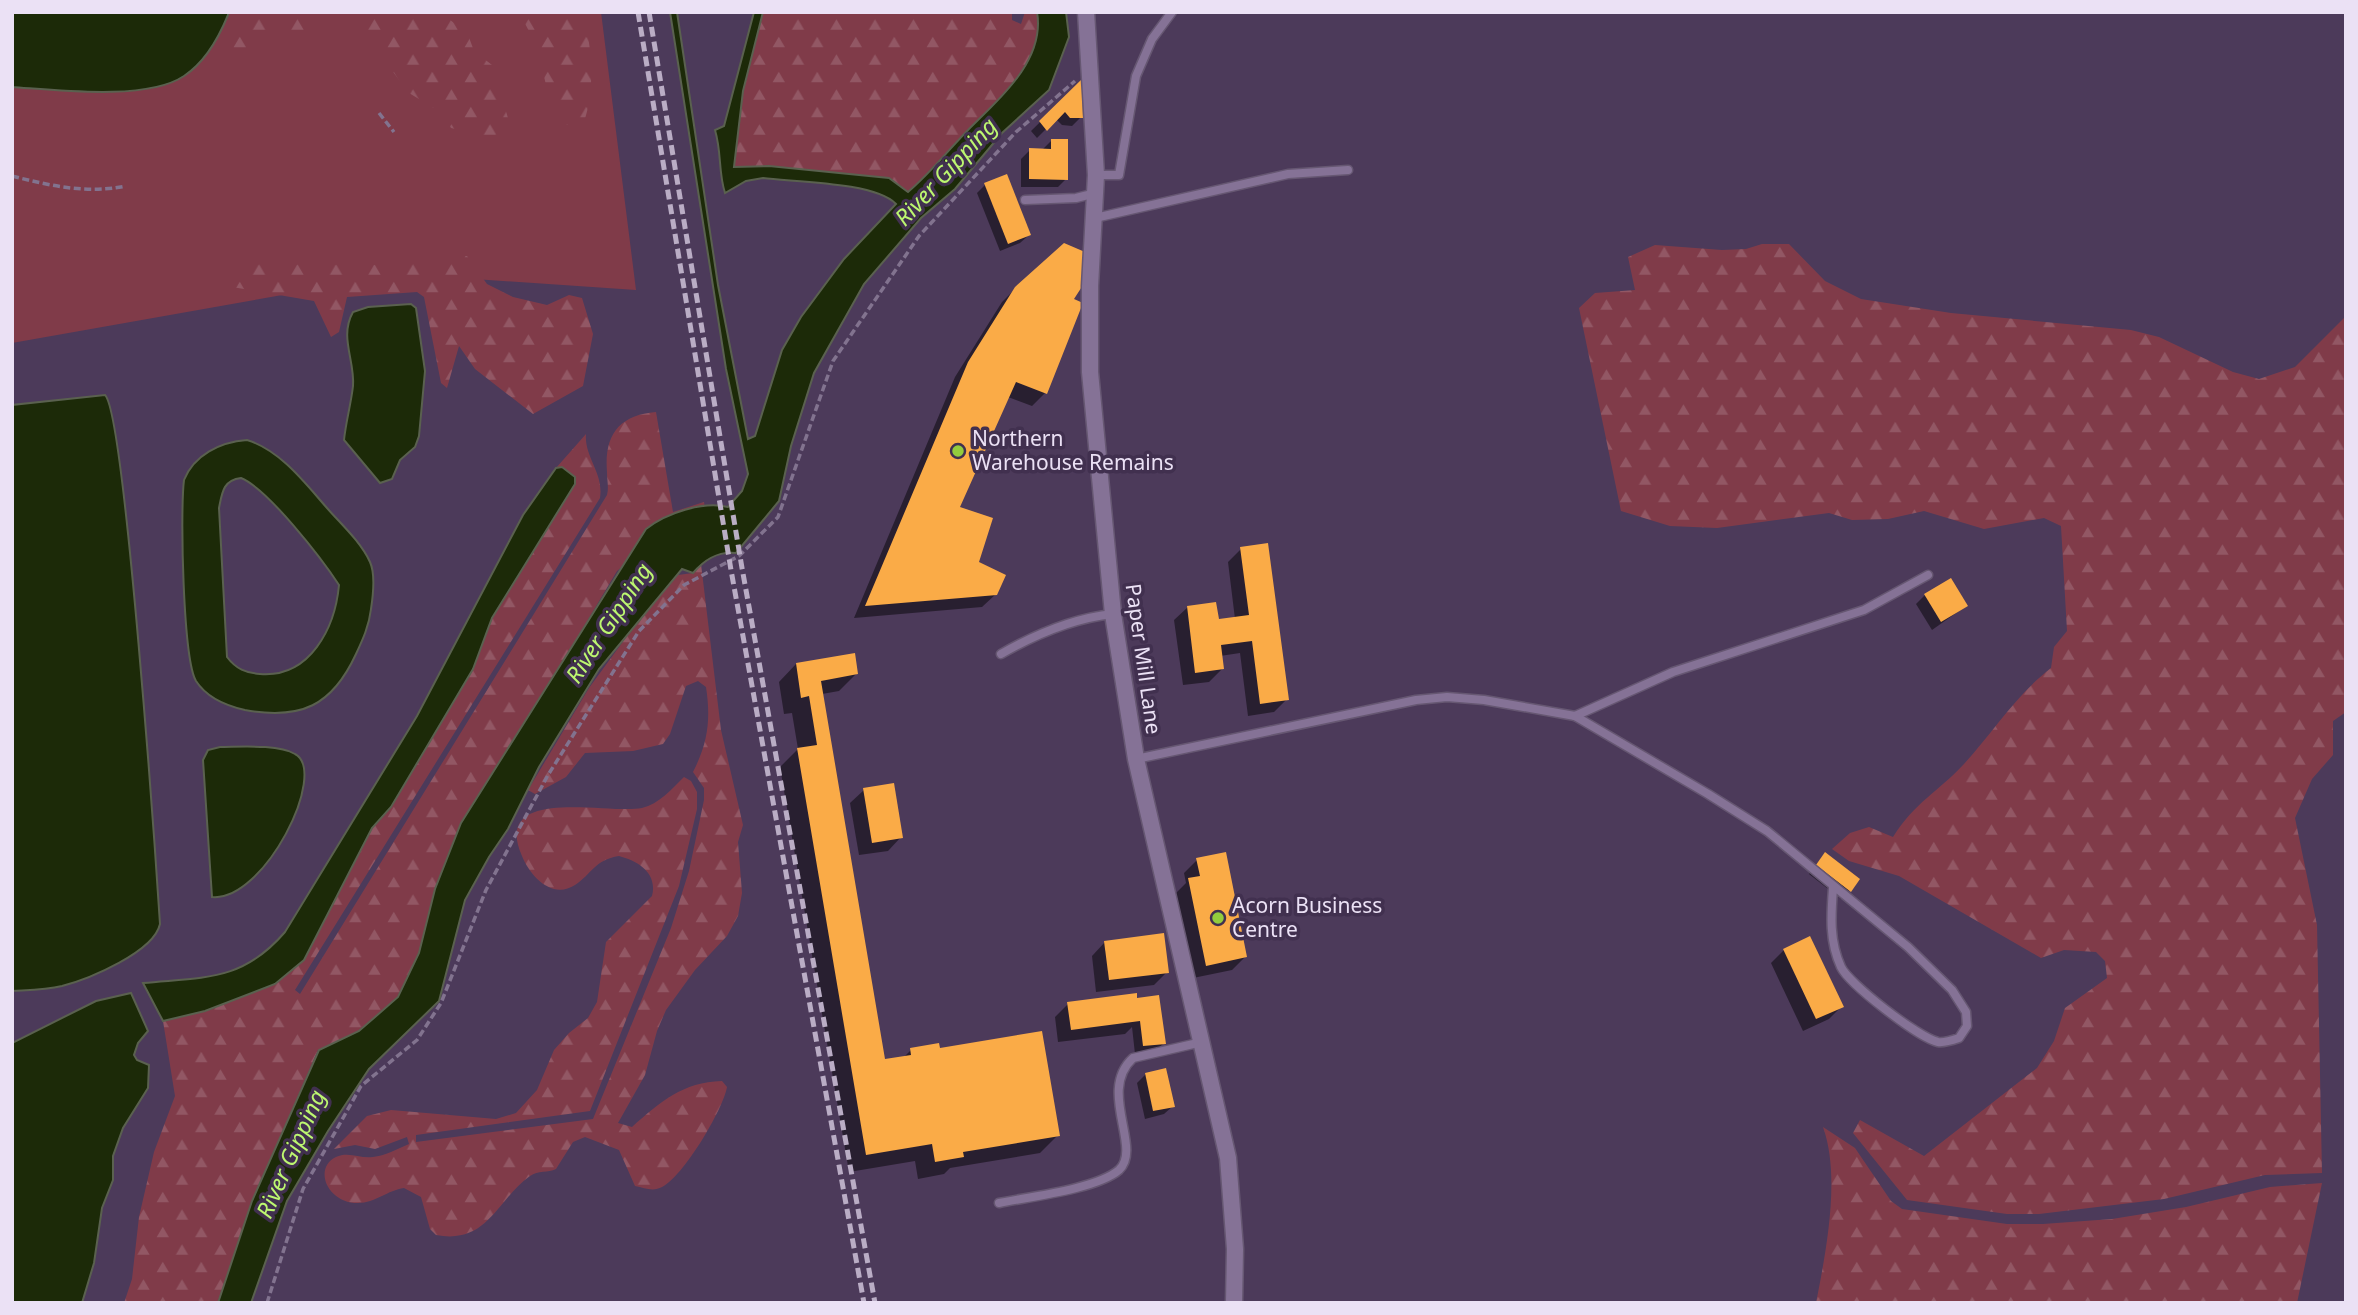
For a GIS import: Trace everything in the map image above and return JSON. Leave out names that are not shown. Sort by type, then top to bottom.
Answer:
[{"type":"street","name":"Paper Mill Lane","points":[[1086,12],[1096,175],[1090,286],[1090,372],[1113,614],[1136,759],[1228,1158],[1235,1250],[1234,1303]]},
{"type":"lane","points":[[1096,175],[1119,175],[1136,76],[1152,39],[1172,12]]},
{"type":"lane","points":[[1095,218],[1287,174],[1348,170]]},
{"type":"lane","points":[[1025,200],[1076,198],[1096,192]]},
{"type":"lane","points":[[1575,716],[1673,672],[1864,610],[1928,575]]},
{"type":"lane","points":[[1001,654],[1033,636],[1097,615],[1113,614]]},
{"type":"lane","points":[[1136,759],[1416,701],[1447,697],[1575,716],[1767,831],[1908,947],[1952,990],[1966,1012],[1967,1026],[1959,1038],[1940,1042],[1918,1034],[1841,969],[1830,929],[1833,888]]},
{"type":"lane","points":[[999,1203],[1081,1186],[1116,1172],[1124,1164],[1126,1149],[1118,1102],[1119,1081],[1125,1066],[1133,1058],[1202,1042]]},
{"type":"path","points":[[267,1303],[303,1189],[361,1086],[417,1040],[442,1003],[492,878],[548,775],[639,631],[684,585],[738,556],[778,517],[833,361],[919,236],[1016,132],[1089,69]]},
{"type":"path","points":[[379,113],[394,132]]},
{"type":"path","points":[[12,176],[82,190],[103,191],[126,186]]},
{"type":"green space","points":[[12,12],[601,12],[636,290],[401,274],[12,343]]},
{"type":"green space","points":[[240,12],[320,12],[311,45],[276,27],[246,49],[229,49]]},
{"type":"green space","points":[[348,12],[443,12],[443,15],[467,32],[474,51],[492,65],[511,128],[491,137],[451,128],[442,113],[409,93],[378,52],[374,37]]},
{"type":"green space","points":[[519,12],[583,12],[589,40],[591,83],[583,125],[566,125],[552,111],[543,72],[536,63],[531,35]]},
{"type":"green space","points":[[763,12],[1012,12],[1012,20],[1021,24],[1025,12],[1037,12],[1038,28],[1029,59],[1010,87],[908,193],[889,178],[769,166],[733,167],[743,91]]},
{"type":"green space","points":[[1762,244],[1789,244],[1825,281],[1861,299],[1951,313],[2131,330],[2159,337],[2233,372],[2259,379],[2295,367],[2346,316],[2346,712],[2333,721],[2333,755],[2312,779],[2295,818],[2317,925],[2322,1173],[2265,1175],[2164,1199],[2039,1214],[2007,1214],[1907,1200],[1853,1133],[1860,1120],[1924,1156],[2037,1068],[2054,1041],[2065,1008],[2107,978],[2105,961],[2096,952],[2064,950],[2041,958],[1899,876],[1849,861],[1832,849],[1850,833],[1869,827],[1893,837],[1918,806],[1964,764],[2016,702],[2051,668],[2054,647],[2067,631],[2061,526],[2044,518],[1984,529],[1924,511],[1888,519],[1852,520],[1829,513],[1717,528],[1670,526],[1621,511],[1579,308],[1595,293],[1635,290],[1628,257],[1655,245],[1722,250],[1746,249]]},
{"type":"green space","points":[[467,256],[487,284],[513,297],[547,305],[569,295],[582,298],[593,334],[583,386],[533,414],[475,369],[459,346],[447,388],[441,383],[424,297],[417,292],[347,297],[339,332],[331,337],[314,301],[232,287],[223,264],[390,265]]},
{"type":"green space","points":[[656,412],[673,512],[704,502],[707,520],[639,553],[617,571],[524,727],[461,823],[435,889],[419,953],[398,997],[359,1031],[318,1050],[252,1201],[218,1303],[124,1303],[132,1279],[139,1217],[154,1152],[175,1096],[163,1021],[205,1011],[304,960],[372,828],[391,807],[473,669],[492,618],[562,467],[556,468],[586,434],[588,450],[599,481],[600,498],[295,990],[300,994],[607,495],[608,447],[616,429],[632,417]]},
{"type":"green space","points":[[701,564],[721,730],[743,825],[738,842],[742,893],[738,916],[727,936],[695,970],[666,1010],[657,1031],[645,1075],[618,1123],[632,1127],[652,1109],[684,1089],[722,1081],[727,1087],[710,1126],[691,1157],[671,1181],[655,1189],[635,1186],[619,1150],[585,1137],[573,1142],[556,1169],[530,1176],[480,1227],[454,1236],[436,1235],[430,1229],[421,1197],[404,1188],[358,1203],[338,1197],[327,1184],[325,1169],[329,1162],[345,1155],[378,1156],[409,1144],[407,1137],[375,1149],[355,1145],[334,1149],[367,1116],[391,1110],[496,1119],[516,1113],[537,1090],[554,1050],[588,1018],[597,1002],[606,942],[652,896],[652,881],[645,869],[619,856],[599,864],[581,881],[566,889],[558,890],[543,884],[530,871],[522,856],[517,834],[523,819],[537,811],[558,808],[642,808],[660,800],[684,777],[691,781],[697,792],[697,809],[679,886],[590,1111],[416,1135],[416,1142],[593,1119],[671,928],[689,871],[704,800],[704,788],[693,772],[707,731],[706,687],[698,681],[686,686],[670,734],[663,744],[633,751],[585,753],[566,777],[535,794],[528,790],[589,688],[630,632],[678,575],[693,573]]},
{"type":"green space","points":[[1823,1127],[1855,1148],[1891,1201],[1902,1209],[2007,1224],[2112,1219],[2186,1207],[2270,1187],[2322,1183],[2297,1303],[1816,1303],[1827,1238],[1831,1191],[1831,1168]]},
{"type":"water","points":[[12,12],[228,12],[228,15],[210,49],[184,76],[148,89],[101,92],[12,87]]},
{"type":"water","name":"River Gipping","points":[[670,12],[677,12],[718,285],[748,439],[755,436],[782,350],[801,317],[844,259],[896,204],[871,191],[853,187],[763,178],[746,181],[725,193],[715,130],[724,126],[754,12],[763,12],[743,91],[734,167],[769,166],[889,178],[908,192],[1010,87],[1029,59],[1035,44],[1037,12],[1066,12],[1069,37],[1049,90],[1002,133],[955,189],[921,218],[864,284],[814,373],[791,446],[779,501],[736,553],[723,553],[712,557],[693,573],[682,569],[599,669],[539,767],[508,829],[465,900],[439,1001],[369,1069],[328,1131],[287,1201],[251,1303],[218,1303],[252,1201],[319,1050],[359,1031],[398,997],[419,953],[435,889],[461,823],[646,529],[664,518],[696,507],[728,507],[742,491],[748,474],[726,369]]},
{"type":"water","points":[[411,304],[416,308],[425,371],[419,436],[415,447],[400,460],[392,479],[380,483],[344,440],[353,386],[347,330],[353,312],[368,307]]},
{"type":"water","points":[[105,395],[113,421],[130,554],[160,924],[146,945],[103,971],[62,986],[12,991],[12,405]]},
{"type":"water","points":[[247,440],[259,445],[291,468],[356,540],[372,567],[374,586],[370,615],[347,672],[325,697],[312,705],[283,713],[245,710],[224,704],[212,697],[196,681],[188,645],[182,521],[184,480],[194,463],[209,451]],"holes":[[[241,478],[252,485],[294,526],[339,585],[332,618],[317,647],[293,668],[278,673],[260,674],[246,671],[234,665],[227,657],[219,508],[224,488],[230,481]]]},
{"type":"water","points":[[562,467],[575,477],[575,484],[492,618],[473,669],[391,807],[372,828],[304,960],[275,984],[205,1011],[163,1021],[143,983],[203,977],[237,969],[269,948],[285,932],[417,716],[523,515],[556,468]]},
{"type":"water","points":[[220,747],[269,747],[295,754],[303,766],[304,785],[286,834],[270,859],[252,879],[232,893],[212,897],[203,760],[208,750]]},
{"type":"water","points":[[131,993],[148,1031],[138,1043],[134,1055],[137,1060],[149,1065],[148,1088],[123,1128],[113,1156],[113,1180],[102,1208],[94,1263],[82,1303],[12,1303],[12,1043],[96,1001]]},
{"type":"building","points":[[1082,79],[1083,118],[1070,118],[1065,112],[1047,131],[1039,121]]},
{"type":"building","points":[[1051,139],[1068,139],[1068,180],[1029,179],[1029,148],[1051,149]]},
{"type":"building","points":[[1007,174],[1031,235],[1008,244],[984,183]]},
{"type":"building","name":"Northern Warehouse Remains","points":[[1064,243],[1085,252],[1085,282],[1074,299],[1083,303],[1047,394],[1016,382],[960,507],[993,518],[979,562],[1006,575],[997,595],[865,606],[968,362],[1015,287]]},
{"type":"building","points":[[1268,543],[1289,700],[1260,704],[1252,641],[1221,645],[1224,669],[1195,673],[1187,606],[1216,602],[1219,619],[1249,615],[1240,547]]},
{"type":"building","points":[[1951,578],[1968,606],[1941,622],[1924,594]]},
{"type":"building","points":[[855,653],[858,674],[821,681],[885,1059],[911,1055],[910,1048],[939,1043],[940,1048],[1042,1031],[1060,1136],[963,1152],[964,1157],[935,1162],[932,1144],[866,1155],[797,748],[817,745],[809,696],[801,698],[796,663]]},
{"type":"building","points":[[894,783],[903,838],[872,843],[863,788]]},
{"type":"building","name":"Acorn Business Centre","points":[[1226,852],[1247,957],[1206,966],[1188,878],[1200,876],[1196,858]]},
{"type":"building","points":[[1825,852],[1860,879],[1851,892],[1816,865]]},
{"type":"building","points":[[1164,933],[1169,973],[1109,980],[1104,941]]},
{"type":"building","points":[[1810,936],[1844,1007],[1816,1019],[1783,949]]},
{"type":"building","points":[[1137,993],[1137,998],[1159,995],[1166,1044],[1143,1046],[1140,1021],[1071,1030],[1067,1002]]},
{"type":"building","points":[[1166,1068],[1175,1107],[1153,1111],[1145,1073]]},
{"type":"railway","points":[[638,12],[731,570],[864,1303]]},
{"type":"railway","points":[[649,12],[742,568],[875,1303]]},
{"type":"place","name":"Northern Warehouse Remains","points":[[958,451]]},
{"type":"place","name":"Acorn Business Centre","points":[[1218,918]]}]
